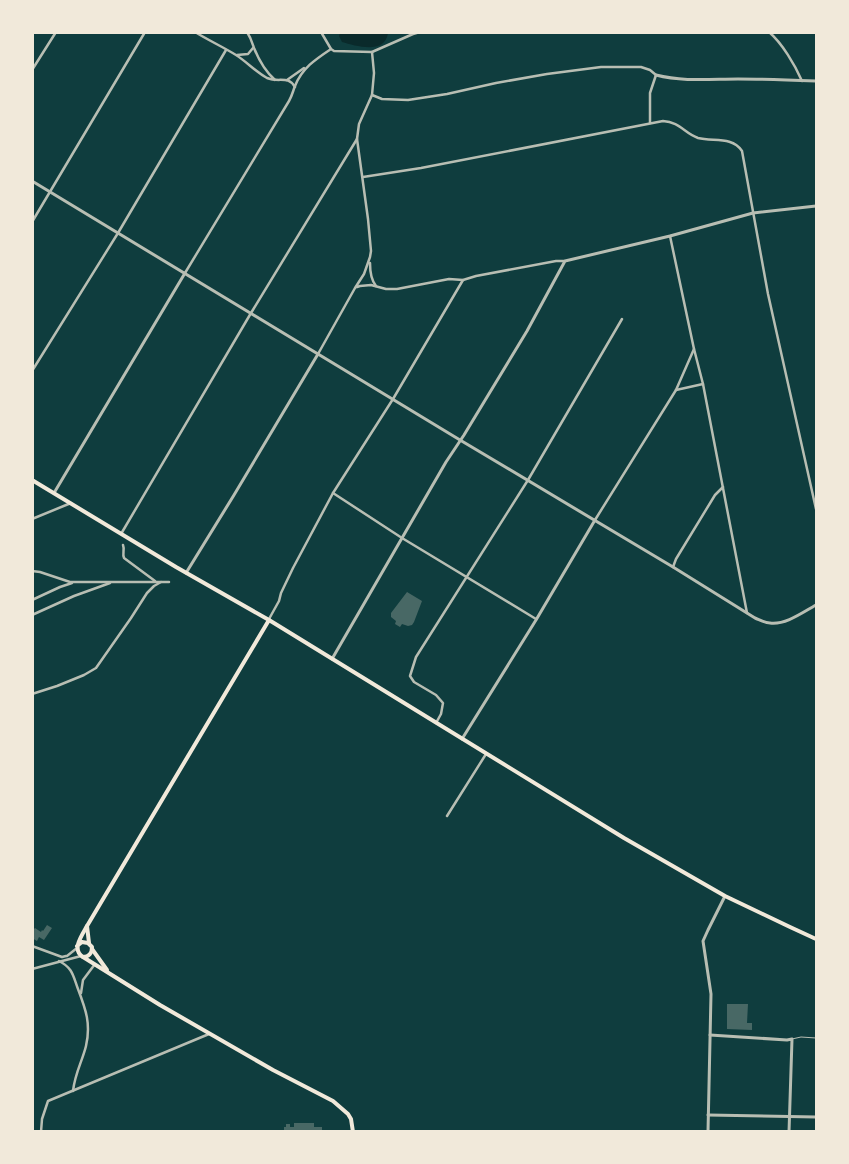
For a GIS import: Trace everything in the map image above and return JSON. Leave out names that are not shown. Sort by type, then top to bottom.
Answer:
[{"type":"main road","points":[[32,480],[186,573],[269,620],[624,838],[725,896],[816,939]]},
{"type":"main road","points":[[269,620],[87,926],[77,947],[77,952],[160,1005],[273,1070],[333,1101],[348,1114],[351,1119],[352,1132]]},
{"type":"main road","points":[[87,926],[89,943],[108,972]]},
{"type":"main road","points":[[77,947],[82,942],[89,943]]},
{"type":"main road","points":[[82,956],[88,956],[92,949]]},
{"type":"street","points":[[32,70],[56,32]]},
{"type":"street","points":[[32,222],[145,32]]},
{"type":"street","points":[[195,32],[236,55],[264,76],[276,81],[287,80],[331,49]]},
{"type":"street","points":[[247,32],[268,72],[276,81]]},
{"type":"street","points":[[321,32],[331,49],[372,52],[420,32]]},
{"type":"street","points":[[768,32],[776,39],[802,80]]},
{"type":"street","points":[[236,55],[243,56],[248,54],[254,46]]},
{"type":"street","points":[[32,371],[118,233],[226,50]]},
{"type":"street","points":[[372,52],[374,73],[372,95],[359,124],[357,139],[370,243],[370,272],[377,287]]},
{"type":"street","points":[[54,493],[289,101],[294,87],[304,70],[310,64]]},
{"type":"street","points":[[372,95],[382,99],[408,100],[601,66],[641,67],[650,70],[656,75],[674,79],[816,81]]},
{"type":"street","points":[[650,123],[650,93],[656,75]]},
{"type":"street","points":[[287,80],[294,87]]},
{"type":"street","points":[[363,177],[421,168],[663,121],[671,121],[697,137],[707,140],[730,141],[738,146],[742,151],[768,294],[816,509]]},
{"type":"street","points":[[121,534],[251,313],[357,139]]},
{"type":"street","points":[[32,181],[748,614],[763,622],[773,624],[816,605]]},
{"type":"street","points":[[355,288],[372,285],[386,289],[397,289],[449,279],[463,280],[565,261],[753,214],[816,206]]},
{"type":"street","points":[[670,236],[703,384],[748,614]]},
{"type":"street","points":[[186,573],[318,354],[364,274],[370,257]]},
{"type":"street","points":[[332,659],[446,462],[526,331],[565,261]]},
{"type":"street","points":[[269,620],[293,568],[333,493],[393,399],[463,280]]},
{"type":"street","points":[[436,723],[441,714],[443,703],[436,695],[412,680],[410,676],[416,656],[528,480],[622,319]]},
{"type":"street","points":[[462,739],[676,390],[694,349]]},
{"type":"street","points":[[676,390],[703,384]]},
{"type":"street","points":[[673,567],[715,495],[723,487]]},
{"type":"street","points":[[333,493],[402,538],[536,620]]},
{"type":"street","points":[[32,519],[71,503]]},
{"type":"street","points":[[123,545],[124,558],[156,582]]},
{"type":"street","points":[[32,571],[70,582],[169,582]]},
{"type":"street","points":[[32,600],[76,582]]},
{"type":"street","points":[[32,614],[113,582]]},
{"type":"street","points":[[32,694],[57,686],[96,668],[147,593],[161,582]]},
{"type":"street","points":[[447,816],[486,754]]},
{"type":"street","points":[[708,1132],[711,994],[703,941],[725,896]]},
{"type":"street","points":[[32,946],[62,957],[66,956]]},
{"type":"street","points":[[59,961],[77,947]]},
{"type":"street","points":[[32,969],[82,956]]},
{"type":"street","points":[[59,961],[66,964],[72,971],[87,1016],[88,1034],[86,1047],[76,1072],[73,1091]]},
{"type":"street","points":[[81,996],[83,980],[95,964]]},
{"type":"street","points":[[41,1132],[42,1118],[48,1101],[210,1034]]},
{"type":"street","points":[[710,1035],[792,1039],[789,1132]]},
{"type":"street","points":[[708,1115],[816,1117]]},
{"type":"lane","points":[[792,1039],[801,1037],[816,1038]]},
{"type":"water","points":[[340,32],[388,33],[386,40],[382,44],[376,47],[362,47],[342,42],[339,36]]},
{"type":"building","points":[[407,592],[422,601],[412,625],[402,624],[400,627],[395,624],[396,621],[391,617],[391,613]]},
{"type":"building","points":[[47,925],[52,928],[44,940],[39,937],[37,941],[32,938],[34,934],[32,931],[35,928],[41,932]]},
{"type":"building","points":[[727,1004],[748,1004],[747,1023],[752,1023],[752,1030],[727,1029]]},
{"type":"building","points":[[294,1123],[314,1123],[314,1127],[322,1127],[322,1132],[284,1132],[286,1124],[294,1127]]}]
